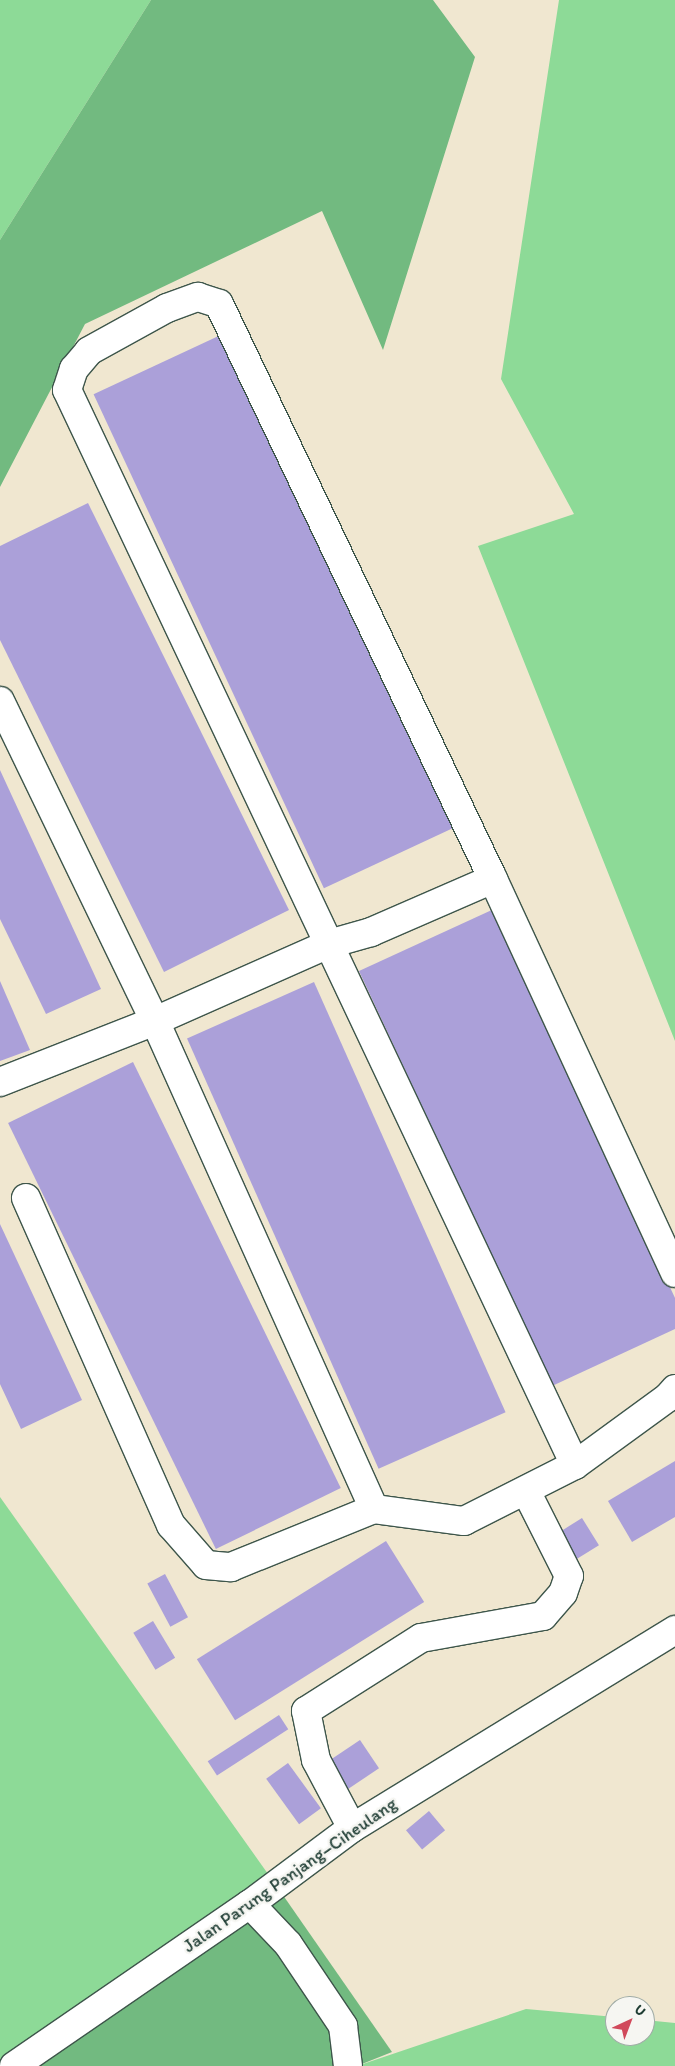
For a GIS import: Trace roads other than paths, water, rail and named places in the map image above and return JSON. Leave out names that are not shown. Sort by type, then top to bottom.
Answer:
[{"type":"street","points":[[575,1465],[67,390],[74,369],[89,350],[167,308],[198,297],[219,304],[493,879],[675,1273]]},
{"type":"street","points":[[0,701],[155,1021],[374,1509]]},
{"type":"street","points":[[0,1082],[155,1021],[329,944],[371,932],[493,879]]},
{"type":"street","points":[[26,1198],[172,1525],[206,1565],[231,1567],[374,1509],[464,1521],[575,1465],[667,1398],[675,1388]]},
{"type":"street","points":[[352,1828],[316,1760],[306,1711],[422,1638],[542,1616],[563,1593],[569,1576],[526,1491]]},
{"type":"street","name":"Jalan Parung Panjang–Ciheulang","points":[[14,2066],[250,1904],[352,1828],[675,1630]]},
{"type":"street","points":[[250,1904],[288,1944],[343,2026],[348,2066]]}]
